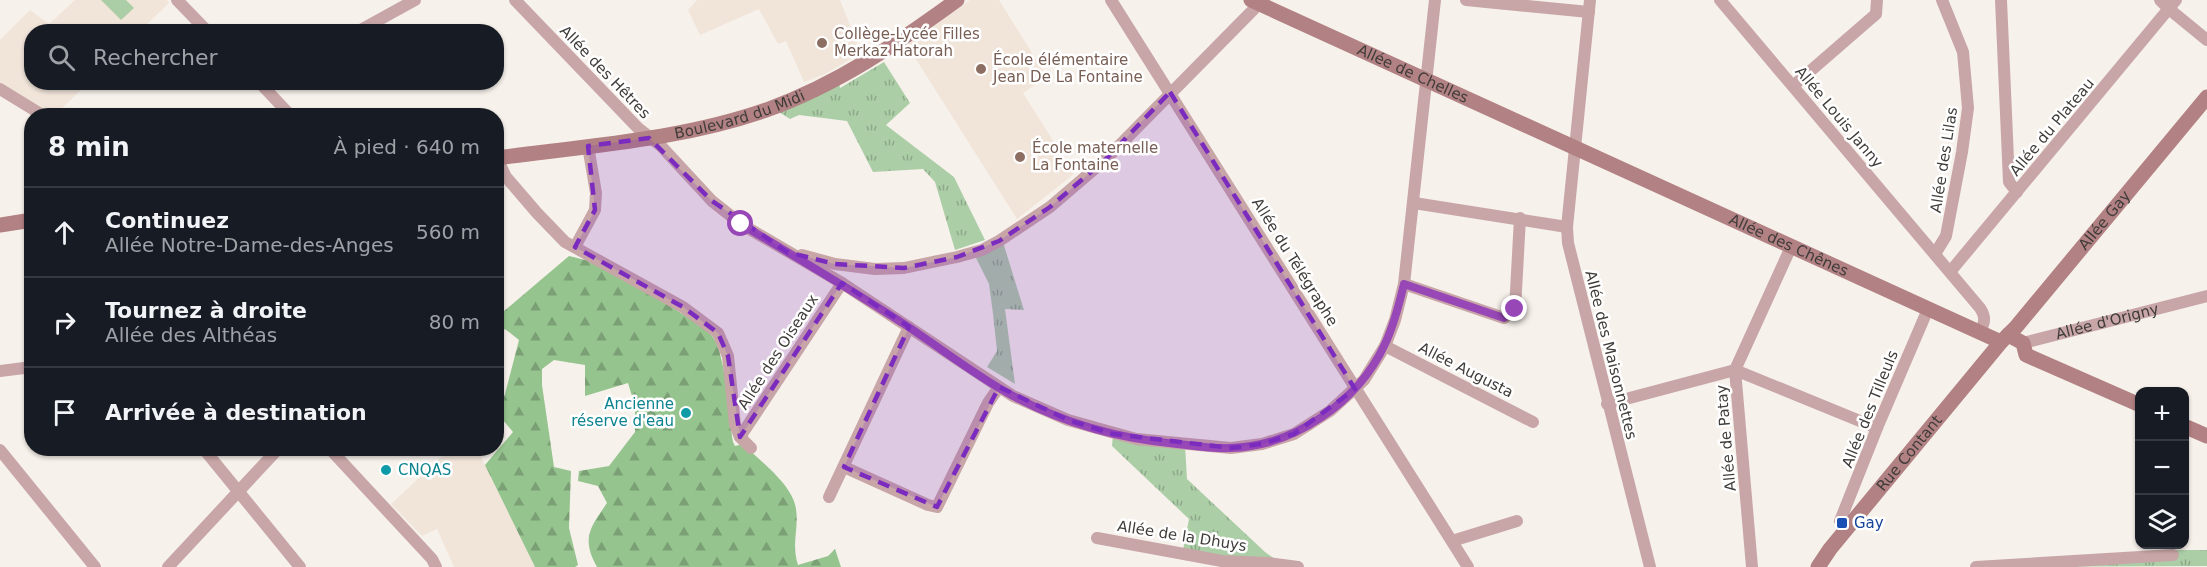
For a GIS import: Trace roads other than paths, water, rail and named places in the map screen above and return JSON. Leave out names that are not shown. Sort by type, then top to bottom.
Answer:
[{"type":"street","points":[[177,0],[200,24]]},
{"type":"street","points":[[372,24],[415,0]]},
{"type":"street","name":"Allée des Hêtres","points":[[515,0],[649,138],[661,146],[712,201],[741,224],[842,284],[1013,396],[1068,420],[1113,434],[1164,443],[1231,448],[1262,444],[1294,434],[1330,411],[1364,380],[1385,346],[1395,320],[1404,284],[1435,0]]},
{"type":"street","name":"Boulevard du Midi","points":[[504,157],[649,138],[710,127],[766,110],[838,78],[896,45],[957,0]]},
{"type":"street","name":"Allée du Télégraphe","points":[[1111,0],[1468,567]]},
{"type":"street","points":[[1466,0],[1589,6]]},
{"type":"street","name":"Allée Louis Janny","points":[[1720,0],[1985,316],[1980,332]]},
{"type":"street","points":[[1793,86],[1876,14],[1877,0]]},
{"type":"street","name":"Allée des Lilas","points":[[1935,254],[1946,236],[1968,108],[1963,52],[1942,0]]},
{"type":"street","points":[[2001,0],[2009,182],[2017,192]]},
{"type":"street","points":[[787,252],[835,264],[876,269],[904,268],[982,250],[999,241],[1050,207],[1105,160],[1256,1]]},
{"type":"street","name":"Allée de Chelles","points":[[1256,1],[1575,147]]},
{"type":"street","points":[[2169,3],[2207,40]]},
{"type":"street","name":"Allée du Plateau","points":[[1950,272],[2169,3]]},
{"type":"street","name":"Allée des Maisonnettes","points":[[1589,6],[1567,227],[1568,243],[1650,567]]},
{"type":"street","points":[[0,89],[31,108]]},
{"type":"street","points":[[268,90],[284,108]]},
{"type":"street","name":"Allée Gay","points":[[2005,338],[2207,97]]},
{"type":"street","points":[[575,247],[595,210],[596,193],[588,146]]},
{"type":"street","name":"Allée des Chênes","points":[[1575,147],[1928,309],[1980,332],[2005,338]]},
{"type":"street","points":[[504,173],[537,213],[565,242],[683,307],[718,333],[728,356],[735,425],[740,437],[751,448]]},
{"type":"street","points":[[1414,203],[1567,227]]},
{"type":"street","points":[[1404,284],[1504,318],[1515,309],[1520,218]]},
{"type":"street","points":[[0,225],[24,221]]},
{"type":"street","name":"Allée de Patay","points":[[1752,567],[1735,370],[1791,247]]},
{"type":"street","name":"Allée des Oiseaux","points":[[740,437],[842,284]]},
{"type":"street","name":"Allée d'Origny","points":[[2023,343],[2207,296]]},
{"type":"street","name":"Allée des Tilleuls","points":[[1840,521],[1928,309]]},
{"type":"street","points":[[829,497],[909,327]]},
{"type":"street","points":[[2005,338],[2023,343],[2026,355],[2135,403]]},
{"type":"street","name":"Rue Contant","points":[[1818,567],[1830,549],[2005,338]]},
{"type":"street","name":"Allée Augusta","points":[[1385,346],[1533,422]]},
{"type":"street","points":[[0,371],[24,368]]},
{"type":"street","points":[[1607,404],[1735,370],[1877,428]]},
{"type":"street","points":[[844,467],[928,505],[938,507],[988,403],[999,387]]},
{"type":"street","points":[[2189,428],[2207,436]]},
{"type":"street","points":[[209,456],[300,567]]},
{"type":"street","points":[[168,567],[272,456]]},
{"type":"street","points":[[336,456],[431,564]]},
{"type":"street","points":[[2,458],[25,480],[95,567]]},
{"type":"street","points":[[1452,541],[1517,521]]},
{"type":"street","name":"Allée de la Dhuys","points":[[1097,538],[1222,561],[1298,567]]},
{"type":"street","points":[[1976,567],[2173,555]]},
{"type":"place","name":"Collège-Lycée Filles Merkaz Hatorah","points":[[822,43]]},
{"type":"place","name":"École élémentaire Jean De La Fontaine","points":[[981,69]]},
{"type":"place","name":"École maternelle La Fontaine","points":[[1020,157]]},
{"type":"place","name":"Ancienne réserve d'eau","points":[[686,413]]},
{"type":"place","name":"CNQAS","points":[[386,470]]},
{"type":"place","name":"Gay","points":[[1842,523]]}]
